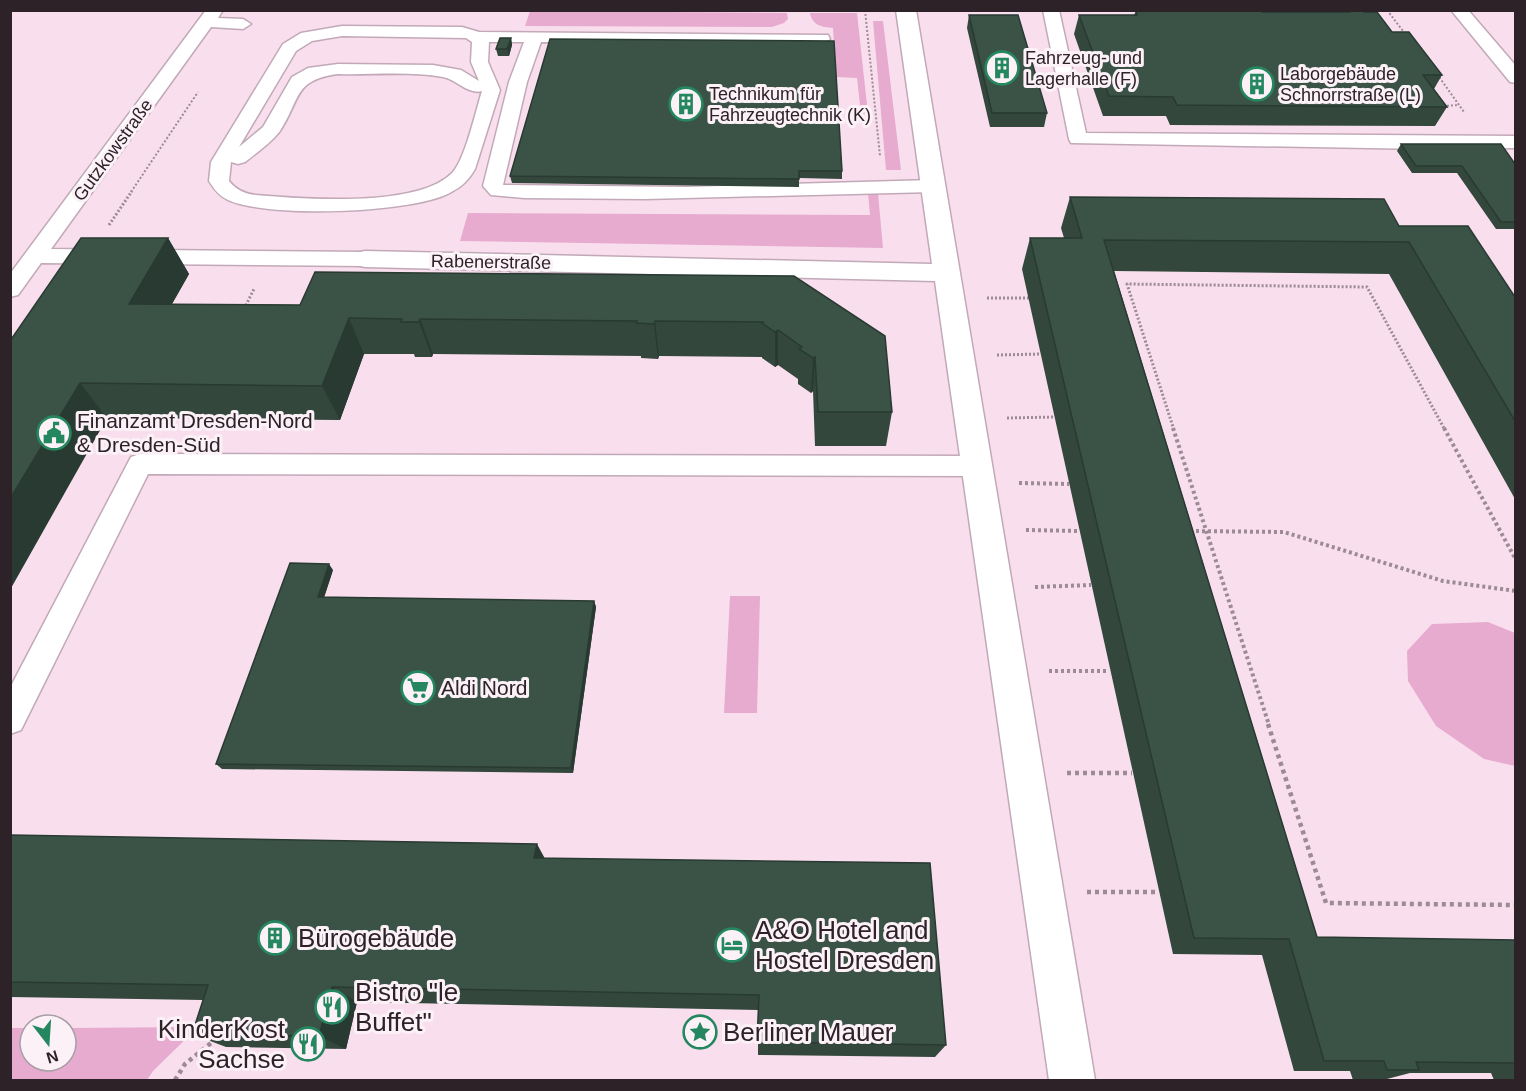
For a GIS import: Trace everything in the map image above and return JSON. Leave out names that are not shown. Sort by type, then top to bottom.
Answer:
[{"type":"street","points":[[906,10],[1072,1080]]},
{"type":"street","name":"Rabenerstraße","points":[[365,259],[947,273]]},
{"type":"lane","points":[[1051,10],[1078,139],[1515,142]]},
{"type":"lane","points":[[1460,10],[1515,78]]},
{"type":"lane","points":[[211,16],[243,24]]},
{"type":"lane","name":"Gutzkowstraße","points":[[10,290],[211,16]]},
{"type":"lane","points":[[476,37],[482,47],[480,66],[491,90],[461,176],[420,198],[394,203],[261,202],[246,200],[228,193],[221,185],[218,176],[221,162],[285,53],[297,42],[319,34],[342,31],[451,31],[476,37],[822,39]]},
{"type":"lane","points":[[498,191],[493,186],[518,82],[536,36]]},
{"type":"lane","points":[[439,186],[452,165],[477,87],[466,66],[469,47],[459,39],[340,37],[318,40],[299,51],[238,158],[234,173],[236,180],[246,188],[261,193],[388,194],[439,186],[498,191],[725,194],[815,188],[933,186]]},
{"type":"lane","points":[[238,158],[271,130],[298,81],[314,72],[338,69],[433,70],[454,74],[477,87]]},
{"type":"lane","points":[[506,133],[515,130],[523,122]]},
{"type":"lane","name":"Rabenerstraße","points":[[35,256],[365,259]]},
{"type":"lane","points":[[10,720],[140,464],[978,474]]},
{"type":"path","points":[[865,10],[883,187]]},
{"type":"path","points":[[1387,10],[1410,40]]},
{"type":"path","points":[[1437,74],[1459,105],[1440,106]]},
{"type":"path","points":[[89,256],[198,92]]},
{"type":"path","points":[[240,318],[269,258]]},
{"type":"path","points":[[1515,560],[1367,287],[1127,284],[1326,903],[1515,905]]},
{"type":"path","points":[[978,474],[1069,484]]},
{"type":"path","points":[[987,530],[1080,531]]},
{"type":"path","points":[[1188,531],[1284,532],[1443,581],[1515,591]]},
{"type":"path","points":[[996,588],[1091,585]]},
{"type":"path","points":[[1008,671],[1106,670]]},
{"type":"path","points":[[1024,773],[1132,773]]},
{"type":"path","points":[[1043,891],[1159,892]]},
{"type":"path","points":[[175,1080],[185,1064],[225,1032]]},
{"type":"shaded area","points":[[530,11],[787,13],[788,19],[772,27],[525,26]]},
{"type":"shaded area","points":[[810,13],[857,13],[868,114],[861,114],[857,78],[836,77],[833,28],[818,25]]},
{"type":"shaded area","points":[[873,21],[883,21],[901,170],[886,170]]},
{"type":"shaded area","points":[[868,193],[878,193],[883,248],[460,241],[468,213],[870,215]]},
{"type":"shaded area","points":[[730,596],[760,596],[757,713],[724,713]]},
{"type":"shaded area","points":[[1488,622],[1515,633],[1515,766],[1484,759],[1436,726],[1408,681],[1407,651],[1432,624]]},
{"type":"shaded area","points":[[198,1027],[153,1071],[147,1080],[11,1080],[10,1028],[18,1028],[18,1073],[78,1073],[78,1028]]},
{"type":"building","points":[[1158,10],[1228,10],[1227,11]]},
{"type":"building","points":[[1275,10],[1319,10],[1321,12],[1274,12]]},
{"type":"building","name":"Laborgebäude Schnorrstraße (L)","points":[[1361,10],[1377,12],[1392,32],[1409,32],[1442,75],[1423,75],[1447,107],[1177,105],[1173,97],[1109,96],[1079,15],[1137,15],[1136,11],[1350,12]]},
{"type":"building","name":"Fahrzeug- und Lagerhalle (F)","points":[[969,15],[1018,15],[1047,113],[992,113]]},
{"type":"building","points":[[500,38],[511,38],[507,49],[496,49]]},
{"type":"building","name":"Technikum für Fahrzeugtechnik (K)","points":[[550,39],[834,41],[842,171],[799,171],[799,179],[510,176]]},
{"type":"building","points":[[1401,144],[1501,144],[1515,164],[1515,222],[1501,222],[1462,166],[1416,166]]},
{"type":"building","points":[[1070,197],[1384,199],[1399,226],[1468,226],[1515,297],[1515,421],[1409,242],[1104,240],[1317,937],[1515,940],[1515,1063],[1416,1062],[1419,1070],[1387,1070],[1384,1061],[1324,1061],[1289,939],[1194,938],[1030,238],[1082,238]]},
{"type":"building","points":[[81,238],[168,238],[129,304],[300,305],[315,272],[794,276],[885,336],[892,412],[818,412],[815,357],[799,349],[802,347],[778,330],[775,332],[762,323],[764,322],[655,321],[654,324],[636,323],[637,321],[420,319],[419,322],[401,322],[402,319],[349,318],[322,386],[80,383],[10,499],[10,341]]},
{"type":"building","name":"Aldi Nord","points":[[290,563],[329,564],[318,597],[594,601],[571,768],[216,764]]},
{"type":"building","points":[[10,835],[537,844],[534,858],[930,863],[946,1045],[757,1042],[759,995],[332,987],[319,1036],[192,1034],[208,985],[10,982]]},
{"type":"place","name":"Fahrzeug- und Lagerhalle (F)","points":[[1002,68]]},
{"type":"place","name":"Laborgebäude Schnorrstraße (L)","points":[[1257,84]]},
{"type":"place","name":"Technikum für Fahrzeugtechnik (K)","points":[[686,104]]},
{"type":"place","name":"Finanzamt Dresden-Nord & Dresden-Süd","points":[[54,433]]},
{"type":"place","name":"Aldi Nord","points":[[418,688]]},
{"type":"place","name":"Bürogebäude","points":[[275,938]]},
{"type":"place","name":"A&O Hotel and Hostel Dresden","points":[[732,945]]},
{"type":"place","name":"Bistro \"le Buffet\"","points":[[332,1007]]},
{"type":"place","name":"Berliner Mauer","points":[[700,1032]]},
{"type":"place","name":"KinderKost Sachse","points":[[308,1044]]}]
